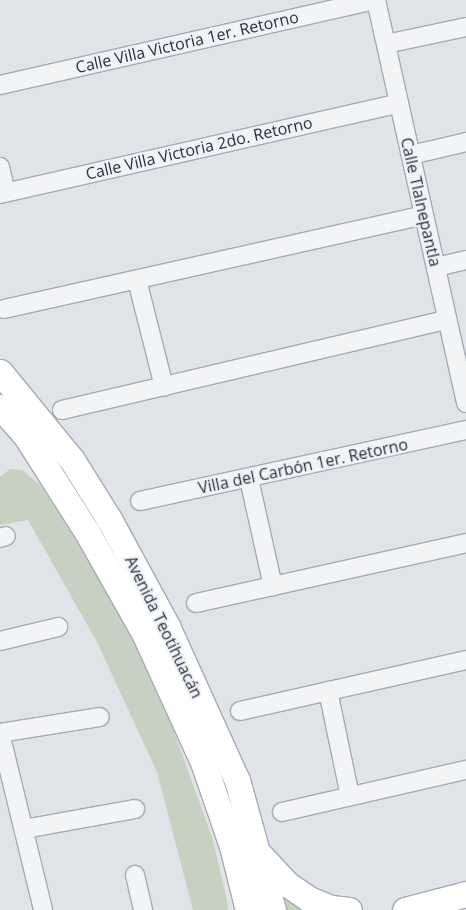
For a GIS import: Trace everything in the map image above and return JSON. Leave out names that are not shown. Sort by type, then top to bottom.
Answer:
[{"type":"main road","name":"Avenida Teotihuacán","points":[[0,372],[72,460],[123,544],[167,626],[237,780],[273,910]]},
{"type":"main road","name":"Avenida Teotihuacán","points":[[0,407],[26,436],[87,532],[144,635],[203,762],[232,846],[248,910]]},
{"type":"main road","points":[[259,854],[287,884],[309,899],[331,908],[350,910]]},
{"type":"main road","points":[[405,910],[466,894]]},
{"type":"street","name":"Calle Tlalnepantla","points":[[375,0],[448,320],[463,373],[466,403]]},
{"type":"street","name":"Calle Villa Victoria 1er. Retorno","points":[[0,85],[375,0]]},
{"type":"street","points":[[386,44],[466,26]]},
{"type":"street","name":"Calle Villa Victoria 2do. Retorno","points":[[3,193],[399,103]]},
{"type":"street","points":[[410,155],[466,142]]},
{"type":"street","points":[[0,167],[3,193]]},
{"type":"street","points":[[4,309],[424,215]]},
{"type":"street","points":[[436,267],[466,260]]},
{"type":"street","points":[[137,280],[164,386]]},
{"type":"street","points":[[62,410],[448,320]]},
{"type":"street","name":"Villa del Carbón 1er. Retorno","points":[[140,501],[249,479],[466,430]]},
{"type":"street","points":[[249,479],[273,586]]},
{"type":"street","points":[[196,603],[466,543]]},
{"type":"street","points":[[0,641],[58,627]]},
{"type":"street","points":[[240,711],[466,660]]},
{"type":"street","points":[[328,691],[350,796]]},
{"type":"street","points":[[43,910],[0,733],[100,717]]},
{"type":"street","points":[[282,812],[466,770]]},
{"type":"street","points":[[24,829],[135,809]]},
{"type":"street","points":[[135,875],[143,910]]},
{"type":"green space","points":[[10,469],[22,470],[40,485],[65,522],[127,628],[173,729],[212,837],[228,910],[193,910],[157,772],[97,642],[28,520],[0,525],[0,477]]},
{"type":"green space","points":[[285,891],[313,910],[277,910],[274,893]]}]
